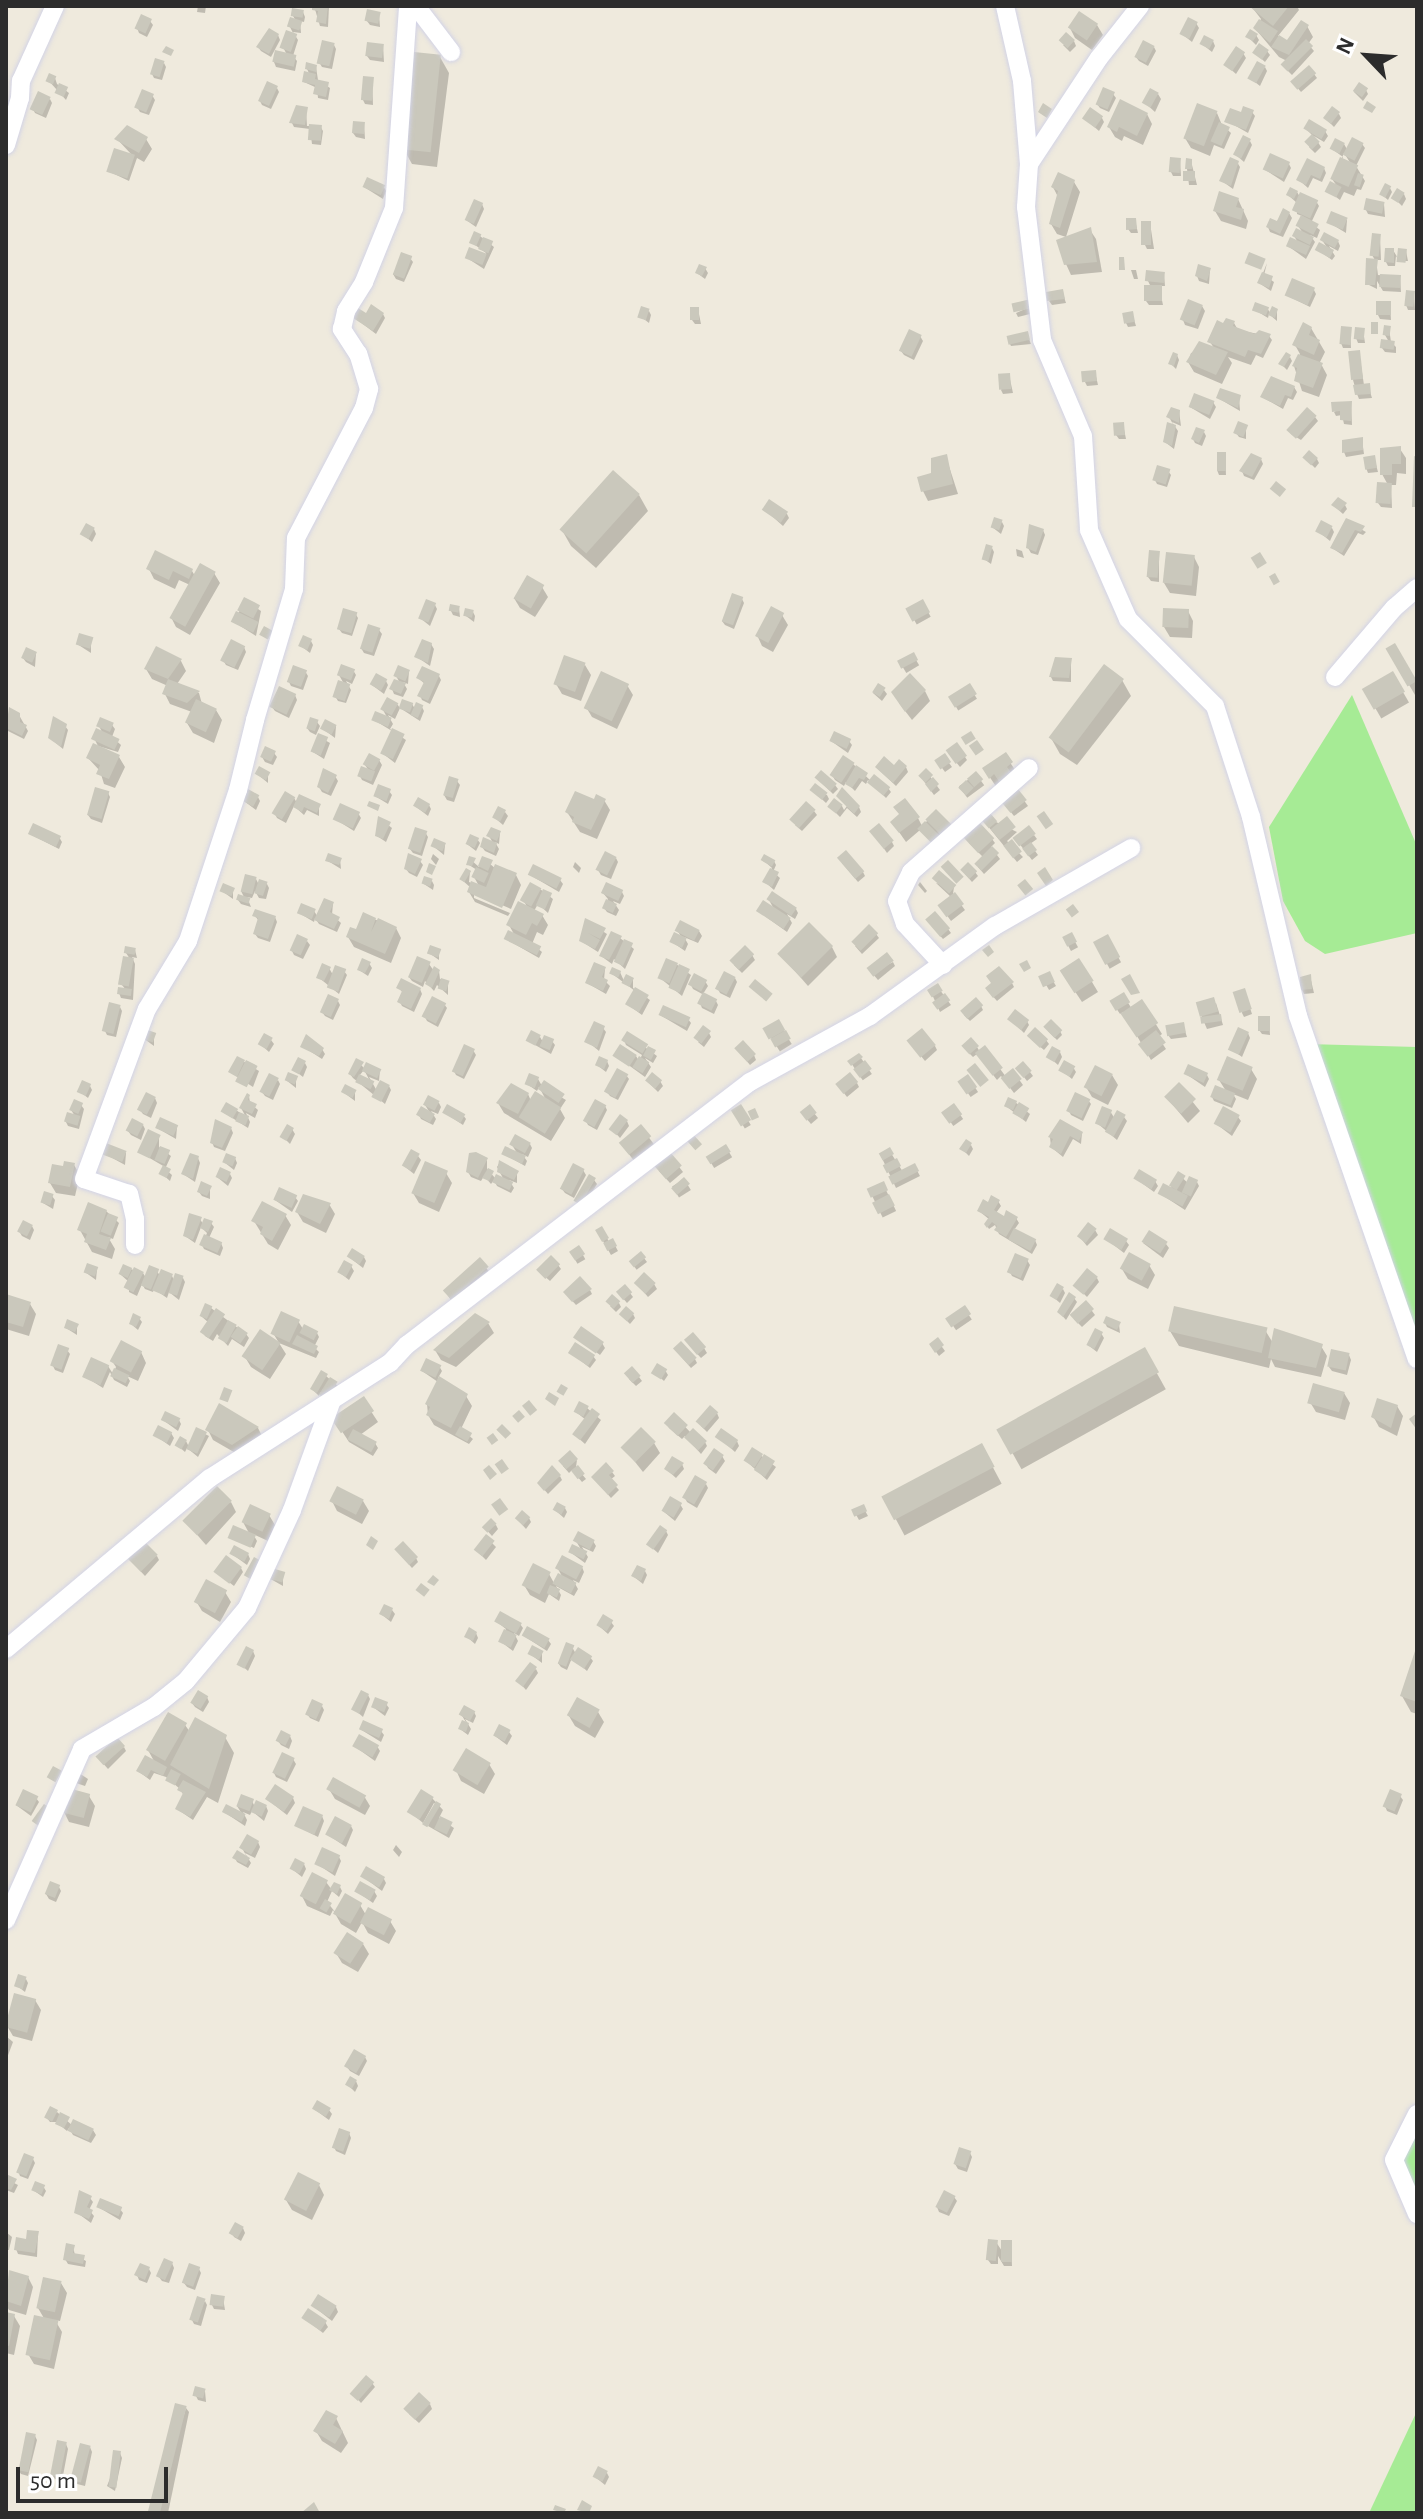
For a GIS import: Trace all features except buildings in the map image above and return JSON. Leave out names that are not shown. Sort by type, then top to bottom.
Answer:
[{"type":"street","points":[[6,145],[20,98],[21,81],[55,6]]},
{"type":"street","points":[[135,1245],[135,1219],[129,1194],[84,1179],[147,1009],[188,941],[233,805],[294,589],[296,538],[367,399],[369,389],[358,354],[342,329],[346,311],[364,282],[394,208],[408,6]]},
{"type":"street","points":[[416,6],[451,52]]},
{"type":"street","points":[[1005,6],[1022,81],[1029,164],[1026,207],[1042,340],[1083,436],[1089,530],[1128,619],[1215,706],[1251,817],[1298,1016],[1417,1359]]},
{"type":"street","points":[[1029,164],[1099,58],[1140,6]]},
{"type":"street","points":[[1335,677],[1394,608],[1417,588]]},
{"type":"street","points":[[943,965],[905,924],[897,901],[911,872],[1029,768]]},
{"type":"street","points":[[6,1649],[210,1478],[390,1363],[419,1336],[750,1082],[870,1016],[995,926],[1131,848]]},
{"type":"street","points":[[6,1920],[82,1749],[154,1707],[186,1681],[247,1608],[292,1510],[331,1403]]},
{"type":"street","points":[[1417,2114],[1394,2160],[1417,2214]]},
{"type":"green space","points":[[1352,695],[1417,846],[1417,933],[1325,954],[1305,941],[1283,901],[1269,827]]},
{"type":"green space","points":[[1307,1044],[1417,1047],[1417,1359]]},
{"type":"green space","points":[[1417,2114],[1417,2214],[1394,2160]]},
{"type":"green space","points":[[1417,2411],[1417,2513],[1369,2513]]}]
